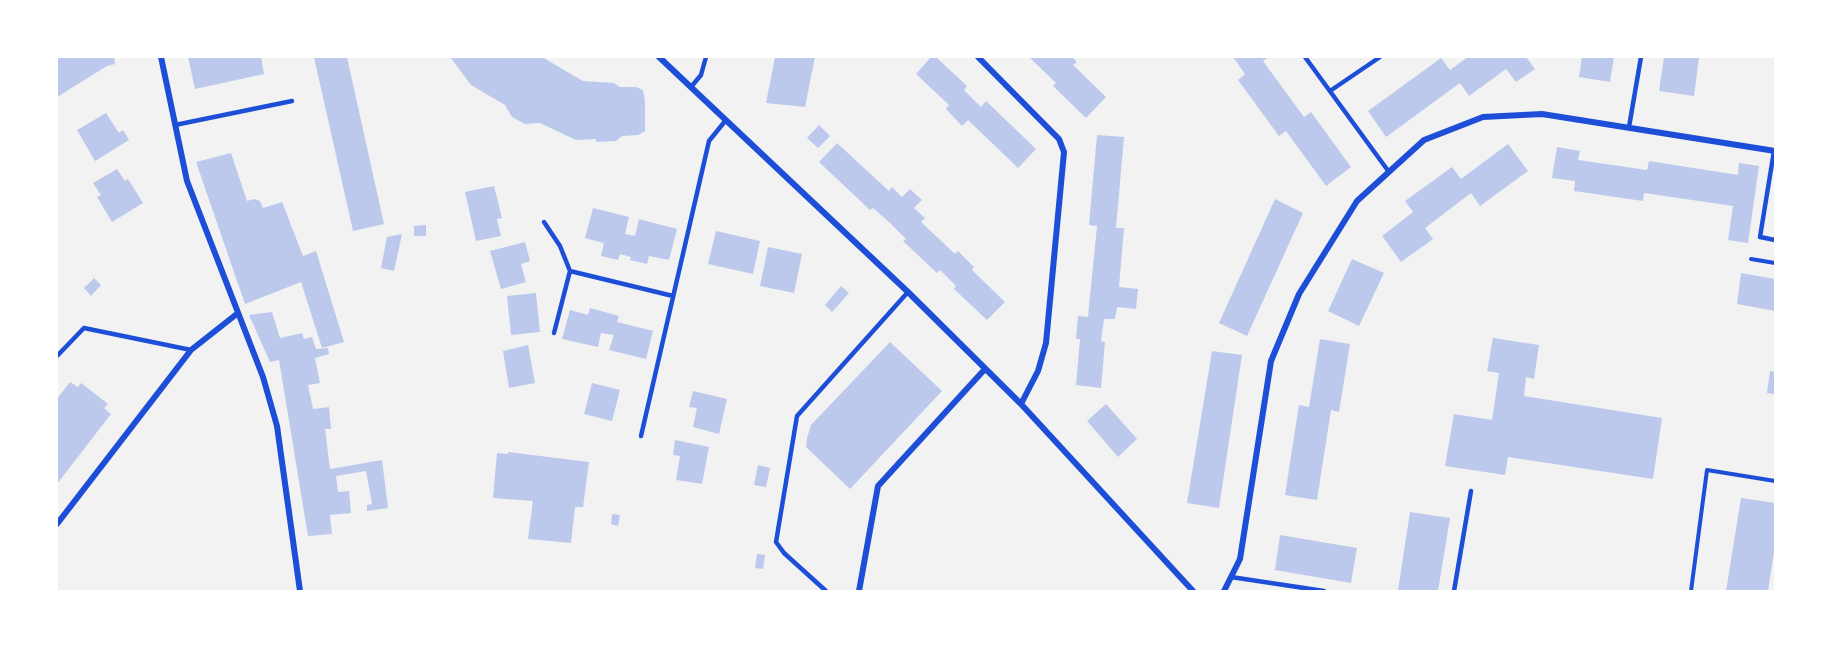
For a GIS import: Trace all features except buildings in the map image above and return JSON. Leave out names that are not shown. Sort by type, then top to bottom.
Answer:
[{"type":"street","points":[[161,57],[187,181],[262,376],[278,426],[300,591]]},
{"type":"street","points":[[659,57],[908,292],[1021,404],[1193,591]]},
{"type":"street","points":[[978,57],[1059,139],[1064,152],[1046,344],[1038,371],[1021,404]]},
{"type":"street","points":[[1224,591],[1240,559],[1271,361],[1305,285],[1358,201],[1424,140],[1483,117],[1542,114],[1774,151]]},
{"type":"street","points":[[57,524],[191,351],[237,313]]},
{"type":"street","points":[[859,591],[878,486],[985,369]]},
{"type":"lane","points":[[691,87],[702,75],[706,57]]},
{"type":"lane","points":[[1305,57],[1389,172]]},
{"type":"lane","points":[[1330,91],[1380,57]]},
{"type":"lane","points":[[1629,127],[1641,57]]},
{"type":"lane","points":[[175,125],[292,101]]},
{"type":"lane","points":[[641,436],[709,141],[726,120]]},
{"type":"lane","points":[[1774,151],[1760,237],[1775,240]]},
{"type":"lane","points":[[544,222],[560,246],[570,271],[554,333]]},
{"type":"lane","points":[[570,271],[673,296]]},
{"type":"lane","points":[[826,591],[784,554],[776,542],[797,416],[908,292]]},
{"type":"lane","points":[[57,356],[84,328],[191,351]]},
{"type":"lane","points":[[1454,591],[1471,491]]},
{"type":"lane","points":[[1231,577],[1324,591]]},
{"type":"path","points":[[1751,259],[1775,263]]},
{"type":"path","points":[[1691,591],[1707,470],[1775,481]]}]
